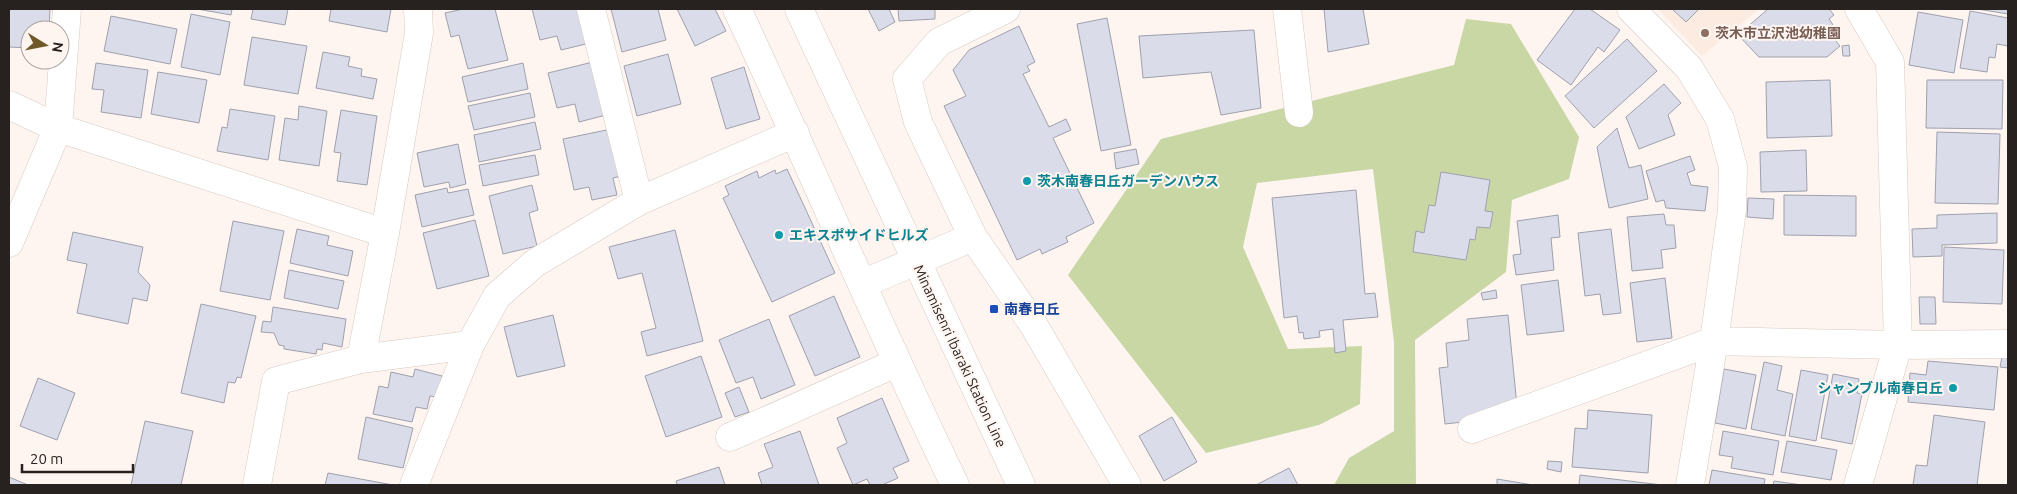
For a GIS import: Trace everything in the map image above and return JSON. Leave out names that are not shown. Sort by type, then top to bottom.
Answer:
[{"type":"street","points":[[9,243],[58,128],[67,9]]},
{"type":"street","points":[[361,359],[385,233],[419,33],[418,9]]},
{"type":"street","points":[[591,9],[639,201]]},
{"type":"street","points":[[737,9],[795,133],[896,362],[955,485]]},
{"type":"street","name":"Minamisenri Ibaraki Station Line","points":[[799,9],[1021,485]]},
{"type":"street","points":[[1006,9],[939,42],[907,79],[918,122],[973,237],[1033,324],[1127,485]]},
{"type":"street","points":[[1287,9],[1299,112]]},
{"type":"street","points":[[1631,9],[1689,68],[1720,119],[1733,167],[1732,210],[1714,341],[1690,485]]},
{"type":"street","points":[[1858,485],[1898,345],[1890,62],[1859,9]]},
{"type":"street","points":[[9,105],[58,128],[385,233]]},
{"type":"street","points":[[414,485],[470,345],[497,296],[535,263],[639,201],[795,133]]},
{"type":"street","points":[[862,284],[973,237]]},
{"type":"street","points":[[1472,429],[1714,341],[1898,345],[2008,344]]},
{"type":"street","points":[[256,485],[276,381],[361,359],[470,345]]},
{"type":"street","points":[[730,437],[896,362]]},
{"type":"shaded area","name":"茨木市立沢池幼稚園","points":[[1658,9],[1759,9],[1702,56]]},
{"type":"green space","points":[[1466,19],[1511,24],[1579,137],[1569,179],[1512,200],[1506,272],[1415,340],[1416,485],[1334,485],[1349,458],[1394,431],[1394,342],[1373,169],[1257,183],[1243,247],[1288,349],[1362,346],[1360,404],[1319,425],[1206,453],[1068,275],[1161,139],[1454,65]]},
{"type":"building","points":[[9,9],[50,9],[49,20],[20,20],[20,48],[9,47]]},
{"type":"building","points":[[197,9],[232,9],[231,15]]},
{"type":"building","points":[[253,9],[288,9],[285,25],[251,19]]},
{"type":"building","points":[[331,9],[391,9],[387,32],[329,21]]},
{"type":"building","points":[[463,9],[495,9],[508,60],[468,69],[459,35],[451,37],[445,13]]},
{"type":"building","points":[[532,9],[582,9],[590,43],[561,50],[557,36],[540,40]]},
{"type":"building","points":[[611,9],[658,9],[666,40],[622,52]]},
{"type":"building","points":[[677,9],[715,9],[726,31],[695,46]]},
{"type":"building","points":[[868,9],[889,9],[895,22],[879,31]]},
{"type":"building","points":[[898,9],[935,9],[935,19],[899,21]]},
{"type":"building","points":[[1324,9],[1363,9],[1369,44],[1328,52]]},
{"type":"building","points":[[1575,9],[1590,9],[1620,30],[1604,52],[1598,47],[1571,85],[1537,60]]},
{"type":"building","points":[[1672,9],[1699,9],[1686,22]]},
{"type":"building","points":[[1768,9],[1829,9],[1834,15],[1829,19],[1838,32],[1832,36],[1840,46],[1827,57],[1759,57],[1738,35]]},
{"type":"building","points":[[1977,9],[2008,9],[2008,14]]},
{"type":"building","points":[[1970,11],[2008,18],[2008,46],[1997,44],[1995,58],[1989,57],[1987,72],[1960,68]]},
{"type":"building","points":[[1918,12],[1963,20],[1954,73],[1909,65]]},
{"type":"building","points":[[191,14],[230,22],[220,75],[181,67]]},
{"type":"building","points":[[111,16],[177,29],[170,64],[104,51]]},
{"type":"building","points":[[1107,18],[1131,145],[1101,151],[1077,24]]},
{"type":"building","name":"茨木南春日丘ガーデンハウス","points":[[1019,26],[1035,62],[1027,66],[1030,71],[1023,74],[1049,127],[1066,119],[1071,130],[1053,138],[1094,223],[1066,237],[1068,242],[1042,254],[1040,249],[1017,260],[944,106],[966,96],[953,70],[969,50]]},
{"type":"building","points":[[1254,30],[1261,108],[1221,115],[1211,72],[1143,78],[1139,36]]},
{"type":"building","points":[[252,37],[307,46],[298,94],[244,85]]},
{"type":"building","points":[[1627,39],[1657,71],[1594,128],[1565,96]]},
{"type":"building","points":[[1849,45],[1850,56],[1843,56],[1842,46]]},
{"type":"building","points":[[323,52],[350,57],[348,66],[362,69],[361,76],[377,79],[373,99],[316,88]]},
{"type":"building","points":[[668,54],[681,104],[637,116],[624,66]]},
{"type":"building","points":[[597,61],[610,114],[579,122],[575,104],[557,108],[548,73]]},
{"type":"building","points":[[96,63],[148,70],[141,118],[101,112],[104,90],[92,89]]},
{"type":"building","points":[[523,63],[528,89],[468,102],[462,77]]},
{"type":"building","points":[[744,67],[760,119],[726,129],[711,78]]},
{"type":"building","points":[[158,72],[207,80],[199,123],[151,114]]},
{"type":"building","points":[[1830,80],[1832,136],[1767,138],[1766,82]]},
{"type":"building","points":[[1927,80],[2003,80],[2002,129],[1926,128]]},
{"type":"building","points":[[1664,84],[1681,103],[1668,115],[1675,135],[1639,149],[1626,117]]},
{"type":"building","points":[[530,93],[535,117],[474,130],[468,106]]},
{"type":"building","points":[[299,106],[327,111],[319,166],[279,160],[285,118],[298,120]]},
{"type":"building","points":[[230,109],[275,116],[268,160],[217,151],[222,127],[227,128]]},
{"type":"building","points":[[341,110],[377,116],[367,185],[337,181],[341,153],[334,152]]},
{"type":"building","points":[[535,122],[541,149],[479,162],[474,135]]},
{"type":"building","points":[[616,128],[626,175],[613,178],[617,195],[592,200],[589,187],[574,190],[563,139]]},
{"type":"building","points":[[1617,128],[1629,168],[1641,165],[1648,199],[1609,208],[1597,147]]},
{"type":"building","points":[[1937,132],[2000,134],[1998,204],[1935,203]]},
{"type":"building","points":[[458,144],[466,184],[450,188],[449,182],[424,187],[417,153]]},
{"type":"building","points":[[1136,149],[1139,164],[1116,169],[1114,153]]},
{"type":"building","points":[[1806,150],[1807,191],[1761,192],[1760,152]]},
{"type":"building","points":[[535,155],[539,175],[483,186],[479,165]]},
{"type":"building","points":[[1690,156],[1695,170],[1687,173],[1691,185],[1708,187],[1705,211],[1666,208],[1664,200],[1656,202],[1646,171]]},
{"type":"building","name":"エキスポサイドヒルズ","points":[[787,169],[835,273],[772,302],[723,198],[729,195],[725,186],[757,171],[759,178],[775,170],[776,174]]},
{"type":"building","points":[[1441,172],[1490,180],[1485,211],[1493,212],[1490,228],[1477,227],[1475,240],[1470,239],[1466,260],[1413,252],[1416,231],[1424,233],[1429,205],[1435,206]]},
{"type":"building","points":[[532,185],[538,210],[529,213],[537,246],[503,254],[489,196]]},
{"type":"building","points":[[447,188],[448,193],[468,189],[474,215],[422,227],[415,195]]},
{"type":"building","points":[[1356,190],[1365,294],[1375,293],[1378,317],[1343,320],[1346,351],[1335,353],[1333,329],[1319,331],[1320,337],[1304,339],[1303,332],[1299,333],[1297,316],[1284,318],[1272,198]]},
{"type":"building","points":[[1784,195],[1856,196],[1856,236],[1784,235]]},
{"type":"building","points":[[1748,198],[1774,199],[1773,219],[1747,217]]},
{"type":"building","points":[[1997,213],[1997,243],[1942,245],[1942,256],[1913,257],[1912,229],[1937,228],[1937,215]]},
{"type":"building","points":[[1664,214],[1666,225],[1674,225],[1676,248],[1661,250],[1663,268],[1632,271],[1627,217]]},
{"type":"building","points":[[1558,215],[1560,237],[1551,238],[1554,270],[1516,275],[1513,255],[1521,254],[1517,221]]},
{"type":"building","points":[[475,220],[489,276],[437,289],[423,233]]},
{"type":"building","points":[[233,221],[284,231],[270,300],[220,291]]},
{"type":"building","points":[[297,229],[329,236],[327,245],[353,251],[348,276],[290,263]]},
{"type":"building","points":[[1611,229],[1621,313],[1603,315],[1600,294],[1585,296],[1578,233]]},
{"type":"building","points":[[675,230],[703,341],[647,356],[641,332],[656,328],[642,273],[618,279],[609,247]]},
{"type":"building","points":[[73,232],[143,247],[138,272],[150,285],[147,301],[133,298],[128,324],[77,313],[87,264],[67,260]]},
{"type":"building","points":[[1944,247],[2004,250],[2002,304],[1943,302]]},
{"type":"building","points":[[289,270],[344,281],[338,309],[284,298]]},
{"type":"building","points":[[1665,278],[1672,338],[1637,342],[1630,283]]},
{"type":"building","points":[[1558,280],[1564,331],[1527,335],[1521,285]]},
{"type":"building","points":[[1496,290],[1497,298],[1483,300],[1481,293]]},
{"type":"building","points":[[834,296],[860,357],[815,376],[789,316]]},
{"type":"building","points":[[1919,297],[1935,297],[1936,324],[1920,324]]},
{"type":"building","points":[[201,304],[256,316],[241,378],[237,377],[235,383],[228,382],[224,403],[181,393]]},
{"type":"building","points":[[273,307],[346,319],[342,347],[323,343],[322,350],[317,349],[316,354],[284,349],[284,346],[279,345],[274,333],[261,332],[263,321],[271,322]]},
{"type":"building","points":[[553,315],[565,366],[517,377],[504,327]]},
{"type":"building","points":[[1508,315],[1517,406],[1480,420],[1445,424],[1439,368],[1448,367],[1446,343],[1469,340],[1467,319]]},
{"type":"building","points":[[769,319],[795,385],[761,399],[753,377],[736,383],[719,340]]},
{"type":"building","points":[[701,356],[722,417],[666,437],[645,376]]},
{"type":"building","points":[[2002,357],[2008,358],[2008,368],[2000,367]]},
{"type":"building","name":"シャンブル南春日丘","points":[[1928,361],[1998,367],[1994,410],[1908,402],[1910,373],[1926,375]]},
{"type":"building","points":[[1764,362],[1782,366],[1777,390],[1793,394],[1785,436],[1751,429]]},
{"type":"building","points":[[415,369],[442,376],[437,397],[430,396],[427,409],[416,407],[412,422],[373,414],[379,386],[388,388],[391,372],[413,377]]},
{"type":"building","points":[[1724,369],[1756,375],[1746,429],[1715,423]]},
{"type":"building","points":[[1801,370],[1828,375],[1816,441],[1789,436]]},
{"type":"building","points":[[1833,374],[1859,379],[1857,393],[1862,394],[1852,444],[1821,438]]},
{"type":"building","points":[[38,378],[75,393],[57,440],[20,426]]},
{"type":"building","points":[[739,387],[749,412],[735,417],[725,393]]},
{"type":"building","points":[[882,398],[909,461],[893,468],[898,478],[882,485],[870,485],[867,479],[853,485],[837,448],[847,443],[837,418]]},
{"type":"building","points":[[1588,410],[1652,415],[1648,473],[1572,467],[1575,428],[1587,429]]},
{"type":"building","points":[[1934,415],[1985,422],[1977,485],[1913,485],[1916,465],[1927,466]]},
{"type":"building","points":[[366,417],[413,428],[403,468],[358,459]]},
{"type":"building","points":[[1172,417],[1197,462],[1164,481],[1139,436]]},
{"type":"building","points":[[145,421],[193,431],[181,485],[131,485]]},
{"type":"building","points":[[800,431],[819,485],[762,485],[758,473],[773,467],[764,444]]},
{"type":"building","points":[[1723,431],[1779,441],[1773,475],[1731,468],[1733,457],[1719,455]]},
{"type":"building","points":[[1787,441],[1837,450],[1831,480],[1781,472]]},
{"type":"building","points":[[1548,461],[1562,462],[1561,472],[1547,469]]},
{"type":"building","points":[[719,467],[725,485],[677,485],[676,481]]},
{"type":"building","points":[[1289,468],[1298,485],[1256,485]]},
{"type":"building","points":[[1712,470],[1765,479],[1764,485],[1709,485]]},
{"type":"building","points":[[328,473],[393,485],[325,485]]},
{"type":"building","points":[[1580,475],[1662,485],[1579,485]]},
{"type":"building","points":[[9,477],[28,485],[9,485]]},
{"type":"building","points":[[1497,479],[1533,485],[1497,485]]},
{"type":"building","points":[[1774,481],[1802,485],[1773,485]]},
{"type":"place","name":"茨木市立沢池幼稚園","points":[[1705,33]]},
{"type":"place","name":"茨木南春日丘ガーデンハウス","points":[[1027,181]]},
{"type":"place","name":"エキスポサイドヒルズ","points":[[779,235]]},
{"type":"place","name":"南春日丘","points":[[994,309]]},
{"type":"place","name":"シャンブル南春日丘","points":[[1953,388]]}]
